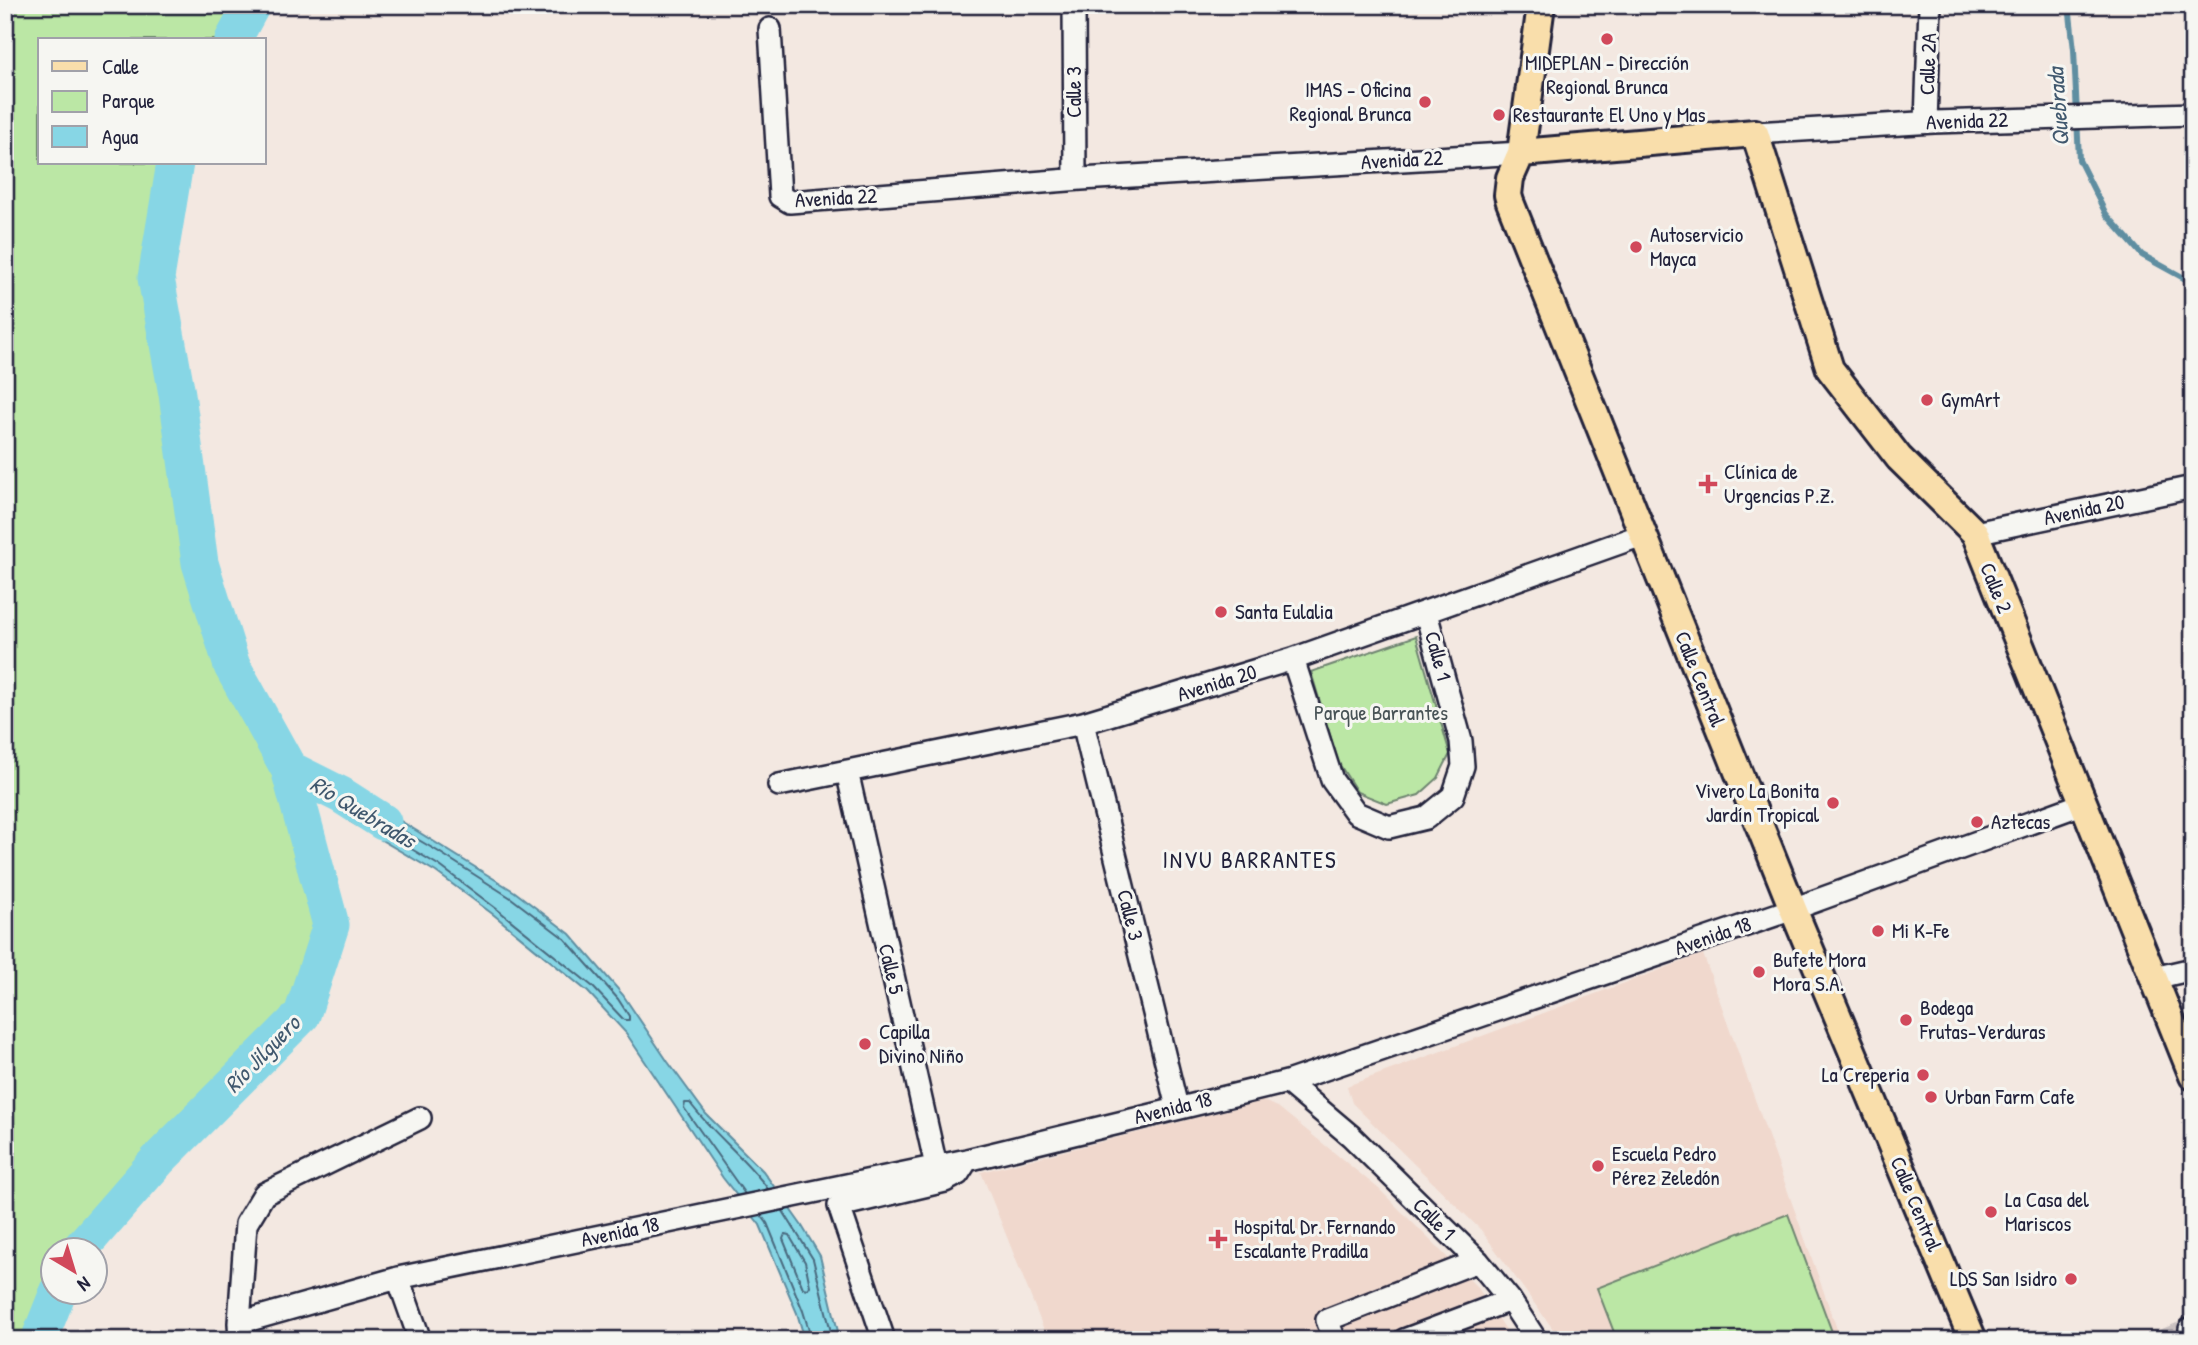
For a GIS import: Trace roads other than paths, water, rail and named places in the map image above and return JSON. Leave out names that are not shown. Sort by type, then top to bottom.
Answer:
[{"type":"main road","name":"Calle Central","points":[[1541,5],[1521,153],[1510,178],[1510,202],[1793,909],[1973,1340]]},
{"type":"main road","name":"Avenida 22","points":[[1521,153],[1755,133]]},
{"type":"main road","name":"Calle 2","points":[[1755,133],[1830,369],[1899,457],[1975,533],[2193,1076]]},
{"type":"street","name":"Calle 3","points":[[1073,5],[1075,179]]},
{"type":"street","name":"Calle 2A","points":[[1926,122],[1930,5]]},
{"type":"street","name":"Avenida 22","points":[[770,29],[780,196],[790,202],[1075,179],[1521,153]]},
{"type":"street","name":"Avenida 22","points":[[1755,133],[1926,122],[2193,114]]},
{"type":"street","name":"Avenida 20","points":[[1975,533],[2193,487]]},
{"type":"street","name":"Avenida 20","points":[[779,785],[1083,723],[1293,659],[1642,535]]},
{"type":"street","name":"Calle 1","points":[[1293,659],[1332,780],[1356,813],[1390,827],[1426,818],[1453,796],[1463,766],[1461,741],[1426,613]]},
{"type":"street","name":"Calle 3","points":[[1083,723],[1177,1107]]},
{"type":"street","name":"Calle 5","points":[[847,771],[936,1166]]},
{"type":"street","name":"Avenida 18","points":[[240,1331],[398,1278],[967,1160],[1287,1082],[1793,909],[2082,804]]},
{"type":"street","points":[[2154,978],[2193,969]]},
{"type":"street","name":"Calle 1","points":[[1287,1082],[1351,1136],[1478,1262],[1510,1300],[1536,1340]]},
{"type":"street","points":[[240,1331],[246,1224],[264,1194],[420,1118]]},
{"type":"street","points":[[884,1340],[839,1206],[945,1181],[958,1174],[967,1160]]},
{"type":"street","points":[[1335,1340],[1326,1320],[1478,1262]]},
{"type":"street","points":[[398,1278],[419,1340]]},
{"type":"street","points":[[1404,1340],[1510,1300]]},
{"type":"water","points":[[341,795],[362,797],[515,892],[570,934],[623,995],[706,1114],[763,1171],[802,1226],[820,1256],[840,1340],[805,1340],[797,1313],[760,1225],[723,1178],[626,1033],[588,992],[494,915],[436,872],[349,821]]},
{"type":"waterway","name":"Río Quebradas","points":[[234,38],[252,5]]},
{"type":"waterway","name":"Quebrada","points":[[2069,5],[2079,160],[2106,214],[2142,255],[2193,283]]},
{"type":"waterway","name":"Río Quebradas","points":[[175,164],[156,278],[177,394],[200,563],[232,666],[289,769],[341,795],[383,822]]},
{"type":"waterway","name":"Río Jilguero","points":[[91,1236],[158,1160],[302,1015],[331,925],[289,769]]},
{"type":"waterway","name":"Río Jilguero","points":[[44,1340],[41,1335],[52,1306]]},
{"type":"tunnel","points":[[2163,1340],[2190,1329]]},
{"type":"place","name":"MIDEPLAN - Dirección Regional Brunca","points":[[1607,39]]},
{"type":"place","name":"IMAS - Oficina Regional Brunca","points":[[1425,102]]},
{"type":"place","name":"Restaurante El Uno y Mas","points":[[1499,115]]},
{"type":"place","name":"Autoservicio Mayca","points":[[1636,247]]},
{"type":"place","name":"GymArt","points":[[1927,400]]},
{"type":"place","name":"Clínica de Urgencias P.Z.","points":[[1708,484]]},
{"type":"place","name":"Santa Eulalia","points":[[1221,612]]},
{"type":"place","name":"Vivero La Bonita Jardín Tropical","points":[[1833,803]]},
{"type":"place","name":"Aztecas","points":[[1977,822]]},
{"type":"place","name":"Mi K-Fe","points":[[1878,931]]},
{"type":"place","name":"Bufete Mora Mora S.A.","points":[[1759,972]]},
{"type":"place","name":"Bodega Frutas-Verduras","points":[[1906,1020]]},
{"type":"place","name":"Capilla Divino Niño","points":[[865,1044]]},
{"type":"place","name":"La Creperia","points":[[1923,1075]]},
{"type":"place","name":"Urban Farm Cafe","points":[[1931,1097]]},
{"type":"place","name":"Escuela Pedro Pérez Zeledón","points":[[1598,1166]]},
{"type":"place","name":"La Casa del Mariscos","points":[[1991,1212]]},
{"type":"place","name":"Hospital Dr. Fernando Escalante Pradilla","points":[[1218,1239]]},
{"type":"place","name":"LDS San Isidro","points":[[2071,1279]]},
{"type":"district","name":"INVU BARRANTES","points":[[1250,860]]},
{"type":"park label","name":"Parque Barrantes","points":[[1381,713]]}]
